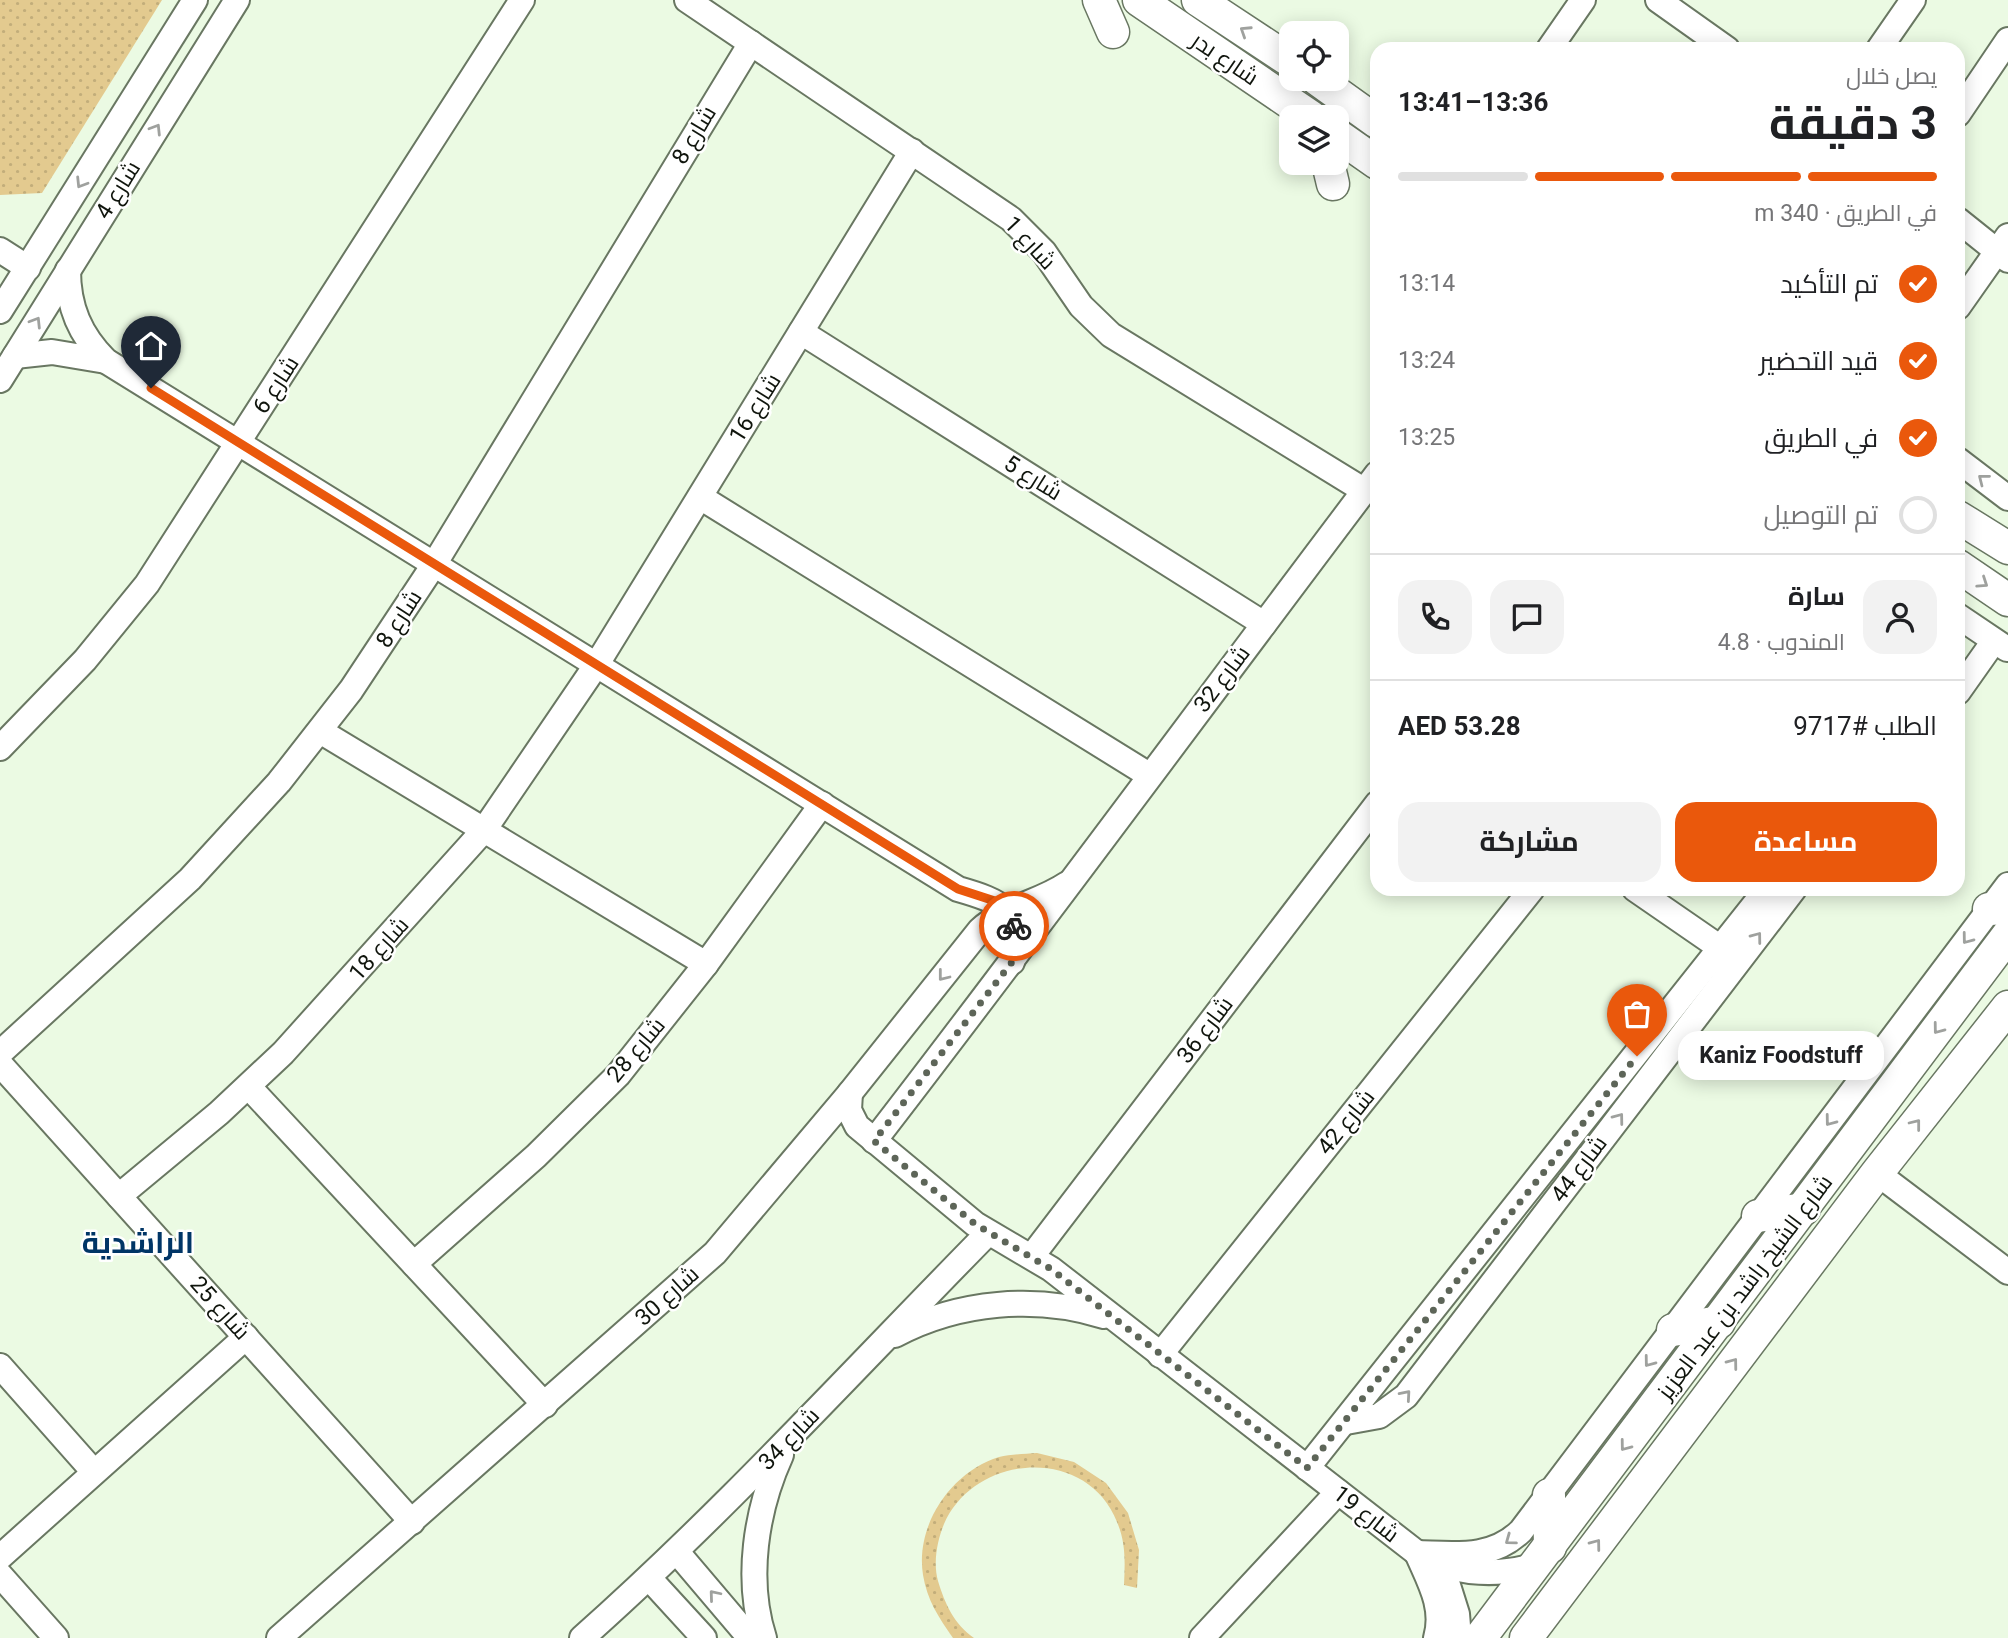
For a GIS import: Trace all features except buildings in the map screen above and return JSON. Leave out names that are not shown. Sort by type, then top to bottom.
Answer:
[{"type":"main road","points":[[1099,0],[1113,32]]},
{"type":"main road","name":"شارع بدر","points":[[1139,0],[1293,105]]},
{"type":"main road","name":"شارع بدر","points":[[1198,0],[1279,53]]},
{"type":"main road","points":[[1342,91],[1363,101]]},
{"type":"main road","points":[[1349,143],[1370,158]]},
{"type":"main road","points":[[1965,521],[2008,548]]},
{"type":"main road","points":[[1965,571],[2008,600]]},
{"type":"main road","name":"شارع الشيخ راشد بن عبد العزيز","points":[[1480,1638],[2008,935]]},
{"type":"main road","name":"شارع الشيخ راشد بن عبد العزيز","points":[[1526,1638],[1877,1173],[2008,1007]]},
{"type":"main road","points":[[1758,1216],[1804,1209]]},
{"type":"main road","points":[[1674,1330],[1719,1322]]},
{"type":"main road","points":[[1543,1556],[1549,1495]]},
{"type":"street","name":"شارع 4","points":[[0,311],[195,0]]},
{"type":"street","name":"شارع 4","points":[[0,380],[237,0]]},
{"type":"street","name":"شارع 6","points":[[0,748],[53,696],[147,584],[522,0]]},
{"type":"street","name":"شارع 1","points":[[687,0],[1012,219],[1044,253],[1081,306],[1128,348],[1370,480]]},
{"type":"street","points":[[1554,42],[1583,0]]},
{"type":"street","points":[[1658,0],[1717,42]]},
{"type":"street","points":[[1884,42],[1913,0]]},
{"type":"street","points":[[1965,104],[2008,40]]},
{"type":"street","name":"شارع 8","points":[[0,1053],[190,878],[261,802],[320,731],[380,649],[435,563],[751,43]]},
{"type":"street","name":"شارع 16","points":[[597,664],[912,151]]},
{"type":"street","points":[[1965,224],[2004,249],[1965,298]]},
{"type":"street","points":[[0,250],[28,268]]},
{"type":"street","points":[[68,270],[71,304],[76,320],[84,336],[106,361],[240,441],[958,889],[994,900],[1008,911],[1016,942],[1012,962],[869,1137],[816,1133]]},
{"type":"street","name":"شارع 5","points":[[801,332],[1264,624]]},
{"type":"street","points":[[15,356],[52,352],[106,361]]},
{"type":"street","points":[[1965,465],[2008,498]]},
{"type":"street","name":"شارع 32","points":[[1012,962],[1067,884],[1370,486]]},
{"type":"street","points":[[700,497],[1149,775]]},
{"type":"street","points":[[1965,621],[2001,645],[1965,684]]},
{"type":"street","name":"شارع 18","points":[[119,1196],[249,1087],[315,1021],[484,830],[597,664]]},
{"type":"street","points":[[320,731],[706,964]]},
{"type":"street","name":"شارع 28","points":[[414,1264],[536,1156],[618,1075],[706,964],[822,804]]},
{"type":"street","name":"شارع 36","points":[[1032,1256],[1370,813]]},
{"type":"street","name":"شارع 32","points":[[1008,911],[1039,901],[1067,884]]},
{"type":"street","points":[[958,889],[973,915],[973,939]]},
{"type":"street","name":"شارع 42","points":[[1160,1355],[1526,896]]},
{"type":"street","points":[[1645,896],[1722,948]]},
{"type":"street","name":"شارع 44","points":[[1307,1468],[1762,896]]},
{"type":"street","name":"شارع 44","points":[[1346,1422],[1379,1416],[1406,1396],[1789,896]]},
{"type":"street","points":[[1436,1638],[1439,1625],[1438,1603],[1427,1558],[1479,1554],[1502,1546],[1521,1531],[1758,1216],[2002,900]]},
{"type":"street","name":"شارع 30","points":[[279,1638],[715,1253],[850,1093],[973,939],[988,922],[1008,911]]},
{"type":"street","name":"شارع 25","points":[[0,1064],[412,1522]]},
{"type":"street","points":[[249,1087],[545,1405]]},
{"type":"street","name":"شارع 19","points":[[850,1093],[849,1110],[869,1137],[988,1233],[1032,1256],[1427,1558],[1453,1596],[1459,1638]]},
{"type":"street","points":[[1877,1173],[2008,1272]]},
{"type":"street","name":"شارع 34","points":[[582,1638],[677,1552],[787,1443],[988,1233]]},
{"type":"street","points":[[882,1342],[944,1315],[1010,1304],[1064,1307],[1116,1320]]},
{"type":"street","points":[[0,1558],[246,1337]]},
{"type":"street","points":[[0,1366],[94,1472]]},
{"type":"street","points":[[764,1638],[757,1599],[757,1535],[763,1503],[787,1443]]},
{"type":"street","points":[[1202,1638],[1338,1492]]},
{"type":"street","points":[[677,1552],[750,1638]]},
{"type":"street","name":"شارع 19","points":[[1427,1558],[1487,1574],[1543,1556]]},
{"type":"street","points":[[0,1575],[56,1638]]},
{"type":"street","points":[[649,1578],[704,1638]]},
{"type":"shaded area","points":[[0,0],[162,0],[42,193],[0,195]]},
{"type":"shaded area","points":[[1037,1453],[1074,1462],[1106,1483],[1128,1513],[1139,1550],[1137,1588],[1124,1585],[1122,1537],[1117,1522],[1102,1497],[1082,1480],[1057,1470],[1031,1468],[1004,1472],[980,1483],[959,1500],[944,1524],[936,1560],[938,1581],[951,1613],[974,1638],[953,1638],[938,1616],[923,1575],[922,1556],[931,1520],[952,1488],[982,1464],[1004,1456]]},
{"type":"way so far","points":[[1014,926],[1016,942],[1012,962],[874,1141],[975,1224],[1051,1269],[1307,1468],[1637,1056]]},
{"type":"place","name":"Kaniz Foodstuff","points":[[1637,1056]]},
{"type":"district","name":"الراشدية","points":[[138,1242]]},
{"type":"route","points":[[151,388],[958,889],[1001,903],[1008,911],[1014,926]]}]
